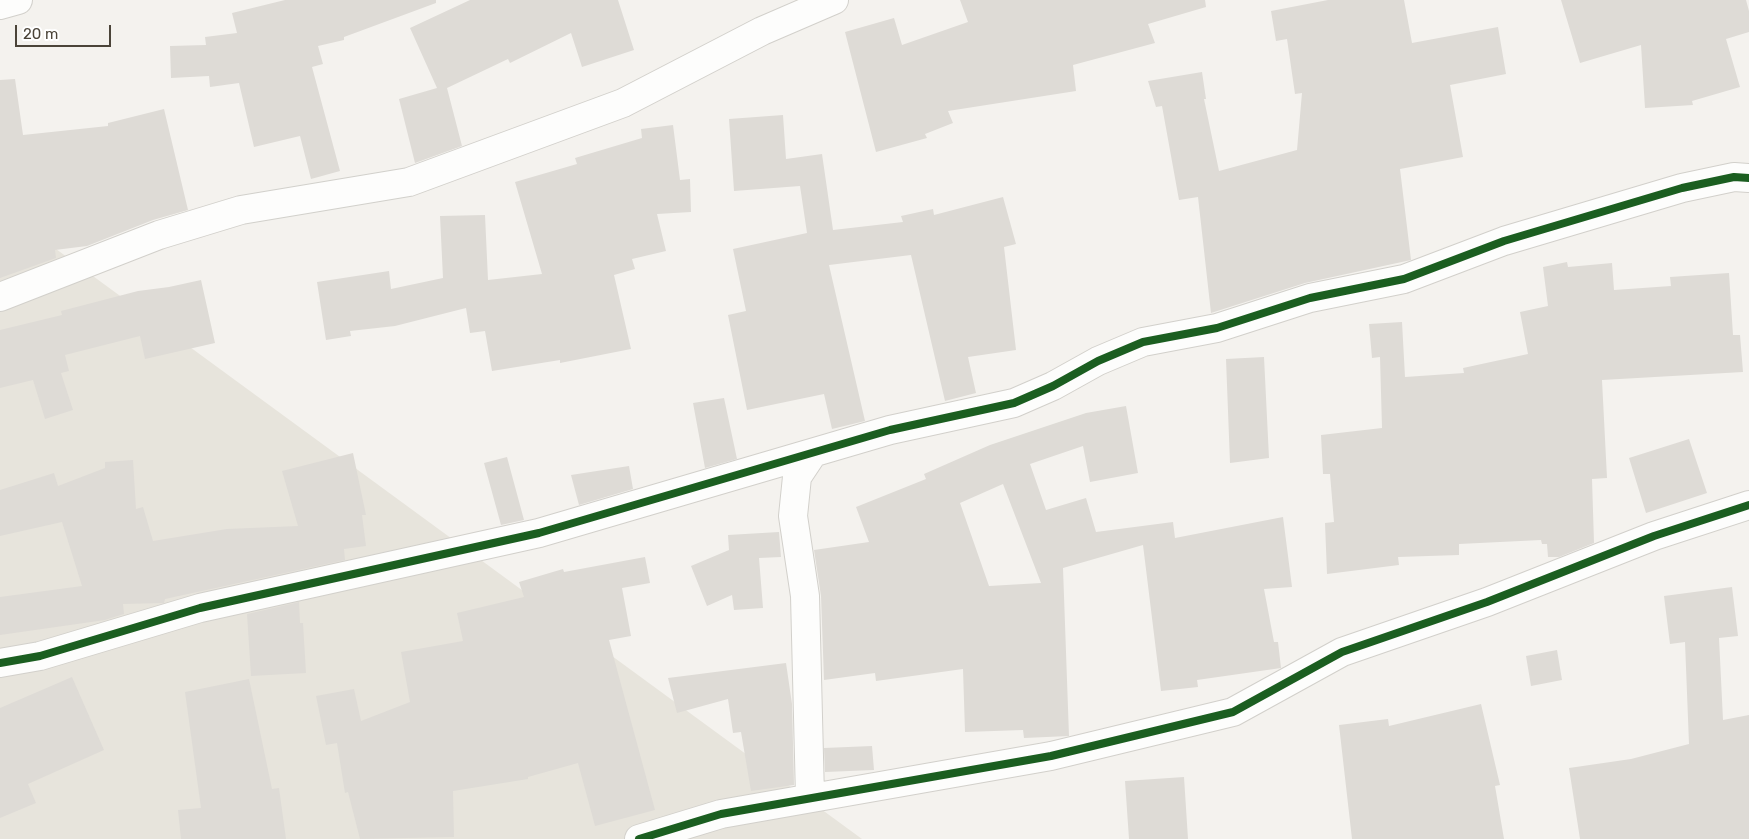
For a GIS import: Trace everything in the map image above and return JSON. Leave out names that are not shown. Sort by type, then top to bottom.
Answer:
[{"type":"street","points":[[0,5],[18,0]]},
{"type":"street","points":[[0,298],[13,291],[159,235],[241,210],[409,182],[623,103],[762,31],[834,0]]},
{"type":"street","points":[[0,662],[40,656],[200,608],[539,533],[890,430],[1014,403],[1053,386],[1098,361],[1143,342],[1217,328],[1310,298],[1404,279],[1504,241],[1682,188],[1734,177],[1749,178]]},
{"type":"street","points":[[810,797],[805,596],[793,516],[797,477],[813,453]]},
{"type":"street","points":[[639,839],[721,814],[1050,756],[1233,712],[1342,652],[1487,602],[1654,536],[1749,505]]},
{"type":"shaded area","points":[[0,208],[862,839],[0,839]]},
{"type":"building","points":[[285,0],[436,0],[436,3],[344,37],[344,40],[318,46],[323,64],[312,67],[340,171],[311,179],[300,136],[254,147],[239,83],[210,87],[209,76],[171,78],[170,46],[206,45],[205,37],[237,33],[232,13]]},
{"type":"building","points":[[470,0],[618,0],[634,50],[582,67],[571,33],[510,63],[508,59],[447,88],[462,146],[415,163],[399,99],[437,88],[410,28]]},
{"type":"building","points":[[960,0],[1205,0],[1206,7],[1148,24],[1155,43],[1073,65],[1076,91],[948,111],[953,123],[925,134],[927,138],[876,152],[845,32],[894,18],[902,45],[968,22]]},
{"type":"building","points":[[1328,0],[1404,0],[1412,43],[1498,27],[1506,74],[1450,85],[1463,157],[1400,169],[1411,260],[1305,283],[1211,313],[1198,197],[1179,200],[1162,106],[1156,107],[1148,81],[1202,72],[1206,99],[1204,99],[1219,171],[1297,150],[1302,93],[1295,94],[1287,39],[1276,41],[1271,11]]},
{"type":"building","points":[[1561,0],[1746,0],[1749,11],[1749,32],[1726,39],[1740,87],[1692,101],[1693,105],[1645,108],[1641,45],[1580,63]]},
{"type":"building","points":[[15,79],[23,135],[108,126],[108,123],[164,109],[188,210],[153,220],[87,246],[55,250],[56,258],[0,278],[0,80]]},
{"type":"building","points":[[783,115],[786,159],[822,154],[833,230],[903,222],[901,216],[933,209],[934,215],[1003,197],[1016,244],[1004,247],[1016,350],[968,357],[976,393],[945,401],[911,255],[829,265],[865,421],[832,429],[824,394],[747,410],[728,315],[746,311],[733,249],[807,233],[800,186],[734,191],[729,119]]},
{"type":"building","points":[[673,125],[680,180],[690,179],[691,212],[657,214],[666,251],[632,259],[635,269],[614,275],[631,349],[560,363],[560,360],[492,371],[485,331],[470,333],[466,308],[395,326],[350,331],[351,336],[326,340],[317,282],[389,271],[391,289],[443,278],[440,216],[485,215],[488,280],[542,274],[515,182],[577,164],[575,158],[642,138],[641,129]]},
{"type":"building","points":[[1567,262],[1568,267],[1612,263],[1614,290],[1671,286],[1670,277],[1729,273],[1733,335],[1740,335],[1743,372],[1602,380],[1607,478],[1592,479],[1594,543],[1559,557],[1548,557],[1547,544],[1542,544],[1541,540],[1459,544],[1459,555],[1398,557],[1399,565],[1327,574],[1325,523],[1334,522],[1330,474],[1323,474],[1321,435],[1382,428],[1380,357],[1372,358],[1369,324],[1402,322],[1405,377],[1464,373],[1463,368],[1528,354],[1520,312],[1548,306],[1543,267]]},
{"type":"building","points":[[201,280],[215,343],[145,359],[140,336],[65,355],[69,371],[61,373],[73,410],[45,419],[33,380],[0,388],[0,330],[62,315],[61,311],[138,291]]},
{"type":"building","points":[[1264,357],[1269,458],[1230,463],[1226,359]]},
{"type":"building","points":[[724,398],[737,459],[705,468],[693,403]]},
{"type":"building","points":[[1126,406],[1138,473],[1090,482],[1083,446],[1030,464],[1046,510],[1086,498],[1096,532],[1173,522],[1175,538],[1283,517],[1292,587],[1264,589],[1274,642],[1278,642],[1281,668],[1197,680],[1198,687],[1161,691],[1143,545],[1063,568],[1069,736],[1024,738],[1023,730],[965,732],[963,669],[876,681],[875,673],[824,680],[821,596],[814,550],[869,542],[856,507],[926,479],[924,474],[990,445],[1086,413]],"holes":[[[1003,484],[1041,583],[989,586],[960,503]]]},
{"type":"building","points":[[1689,439],[1707,493],[1646,513],[1629,458]]},
{"type":"building","points":[[353,453],[366,515],[362,515],[366,546],[344,549],[345,560],[165,599],[164,603],[123,604],[124,614],[105,620],[0,635],[0,597],[82,586],[62,522],[0,536],[0,490],[54,473],[58,486],[105,468],[105,462],[133,460],[136,509],[143,507],[153,541],[227,529],[298,526],[282,471]]},
{"type":"building","points":[[507,457],[524,520],[501,525],[484,463]]},
{"type":"building","points":[[629,466],[633,489],[579,505],[571,475]]},
{"type":"building","points":[[779,532],[781,557],[759,558],[763,608],[734,610],[732,595],[707,606],[691,566],[729,550],[728,535]]},
{"type":"building","points":[[645,557],[650,583],[622,588],[631,636],[609,640],[655,810],[595,826],[578,763],[528,777],[528,779],[453,791],[454,837],[360,839],[348,792],[345,793],[337,743],[326,745],[316,696],[354,689],[361,721],[410,702],[401,652],[463,641],[457,613],[524,597],[519,582],[563,569],[564,572]]},
{"type":"building","points":[[1732,587],[1738,636],[1719,638],[1723,720],[1749,715],[1749,839],[1580,839],[1569,768],[1631,759],[1689,744],[1685,642],[1670,644],[1664,596]]},
{"type":"building","points":[[299,602],[300,623],[303,623],[306,673],[251,676],[247,614]]},
{"type":"building","points":[[1557,650],[1562,680],[1531,686],[1526,656]]},
{"type":"building","points":[[786,663],[792,704],[794,785],[751,791],[741,732],[733,733],[728,699],[677,713],[668,678]]},
{"type":"building","points":[[72,677],[104,750],[28,784],[36,803],[0,818],[0,708]]},
{"type":"building","points":[[249,679],[272,789],[279,788],[286,839],[181,839],[178,810],[201,808],[185,692]]},
{"type":"building","points":[[1481,704],[1500,785],[1495,786],[1504,839],[1352,839],[1339,725],[1388,719],[1389,726]]},
{"type":"building","points":[[872,746],[874,770],[825,772],[824,748]]},
{"type":"building","points":[[1184,777],[1188,839],[1129,839],[1125,781]]},
{"type":"cycle path","points":[[0,663],[40,656],[200,608],[539,533],[890,430],[1014,403],[1053,386],[1098,361],[1143,342],[1217,328],[1310,298],[1404,279],[1504,241],[1682,188],[1734,177],[1749,178]]},
{"type":"cycle path","points":[[639,839],[721,814],[1051,756],[1233,712],[1342,652],[1487,602],[1654,536],[1749,505]]}]
